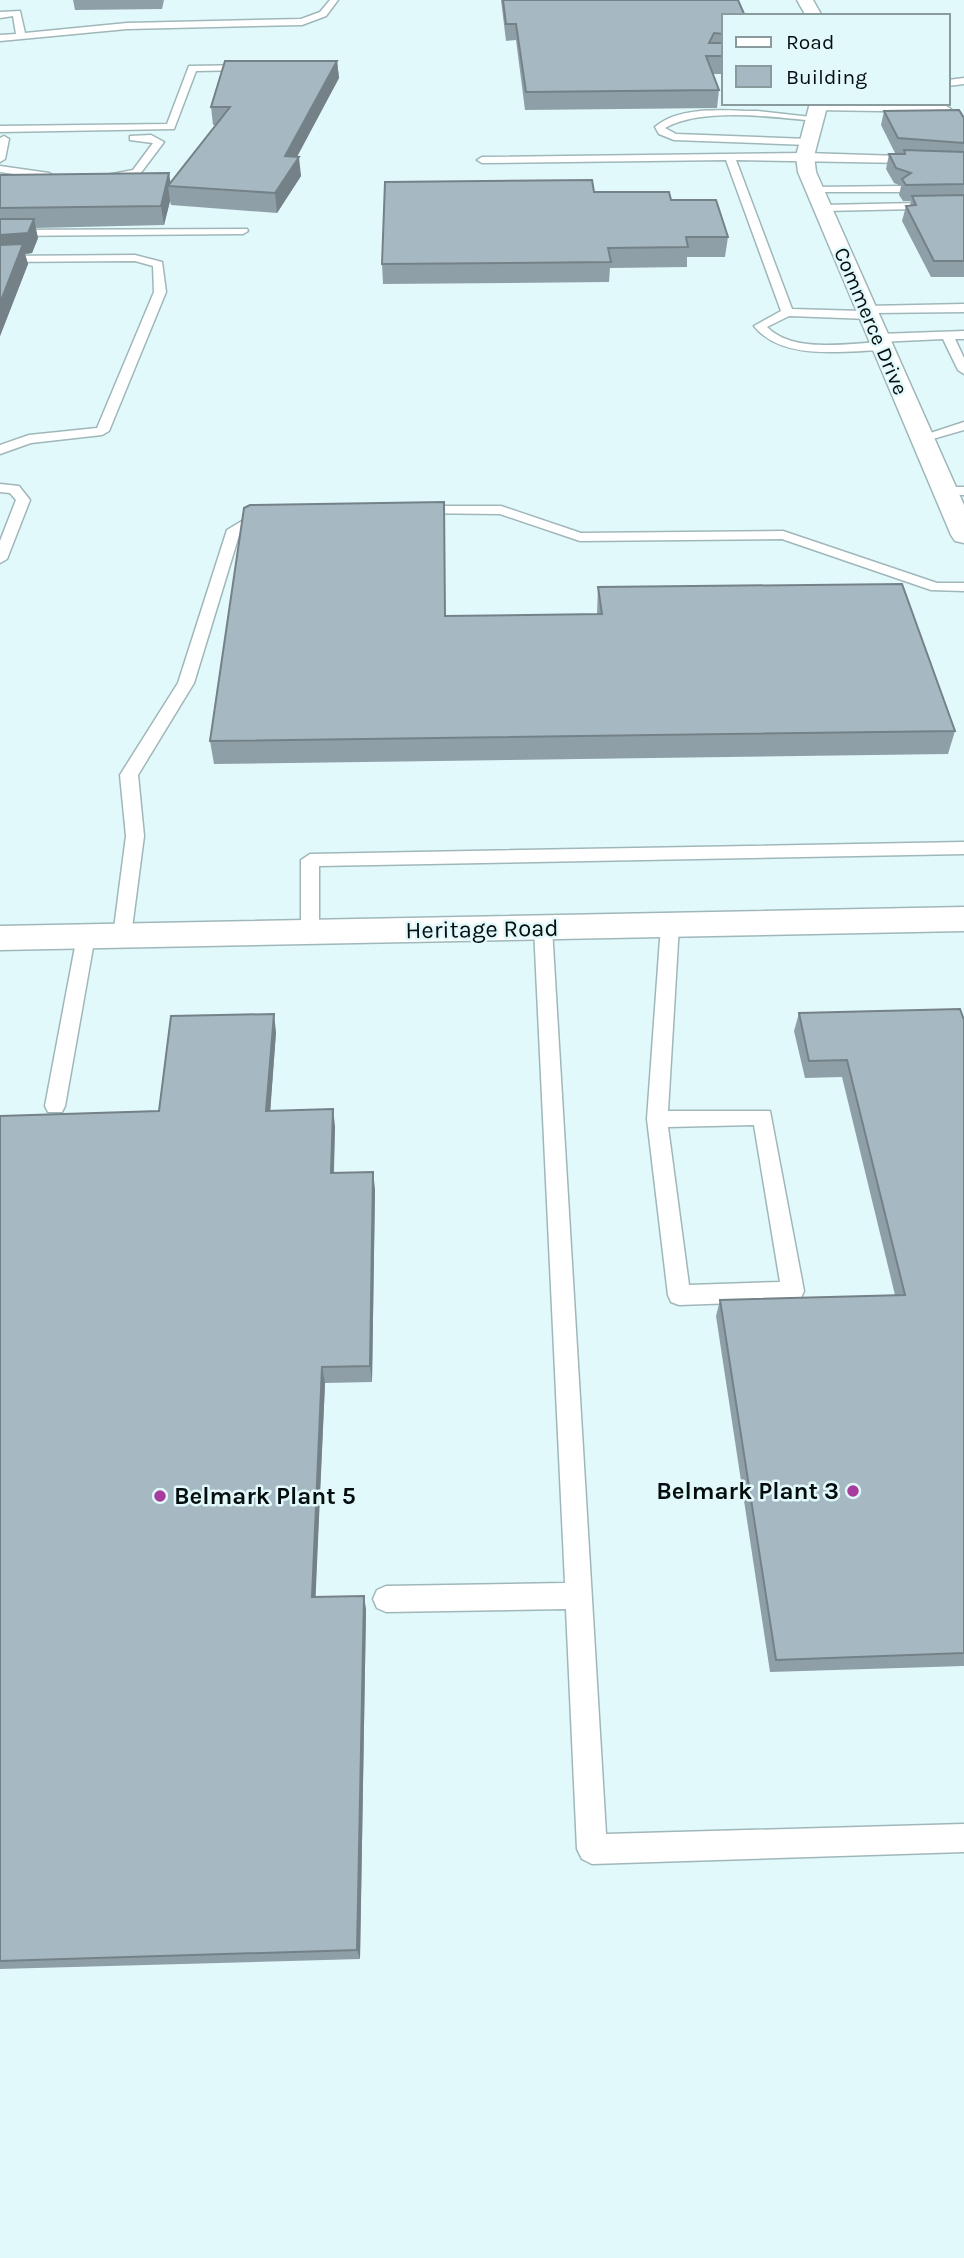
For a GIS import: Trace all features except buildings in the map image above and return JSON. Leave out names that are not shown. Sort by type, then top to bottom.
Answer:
[{"type":"street","points":[[806,149],[817,110]]},
{"type":"street","name":"Commerce Drive","points":[[806,149],[805,166],[922,438],[954,491],[964,535]]},
{"type":"street","name":"Heritage Road","points":[[0,938],[964,919]]},
{"type":"lane","points":[[15,0],[21,35]]},
{"type":"lane","points":[[0,38],[127,26],[302,22],[323,14],[334,0]]},
{"type":"lane","points":[[0,15],[17,13]]},
{"type":"lane","points":[[1,136],[171,127],[192,68],[260,67]]},
{"type":"lane","points":[[946,109],[817,110],[680,118],[660,127],[662,132],[674,137],[964,161]]},
{"type":"lane","points":[[0,159],[1,136]]},
{"type":"lane","points":[[1,136],[151,138],[159,142],[136,172],[116,178],[92,178]]},
{"type":"lane","points":[[482,160],[730,157],[806,149]]},
{"type":"lane","points":[[730,157],[787,312]]},
{"type":"lane","points":[[0,169],[57,177]]},
{"type":"lane","points":[[819,199],[901,189]]},
{"type":"lane","points":[[819,199],[964,205]]},
{"type":"lane","points":[[0,233],[243,230]]},
{"type":"lane","points":[[0,259],[135,258],[158,264],[160,292],[102,431],[29,439],[0,450]]},
{"type":"lane","points":[[964,308],[787,312],[760,326],[766,336],[783,343],[806,346],[964,335]]},
{"type":"lane","points":[[948,338],[964,370]]},
{"type":"lane","points":[[922,438],[964,426]]},
{"type":"lane","points":[[0,488],[14,489],[23,500],[0,559]]},
{"type":"lane","points":[[403,510],[501,510],[580,537],[783,535],[936,587],[964,587]]},
{"type":"lane","points":[[121,936],[135,836],[129,775],[186,683],[234,530],[263,511],[277,511]]},
{"type":"lane","points":[[310,932],[310,860],[964,848]]},
{"type":"lane","points":[[657,1119],[763,1117],[793,1292],[679,1295],[657,1119],[670,925]]},
{"type":"lane","points":[[543,928],[592,1849],[964,1838]]},
{"type":"lane","points":[[55,1105],[86,936]]},
{"type":"lane","points":[[386,1599],[577,1596]]},
{"type":"place","name":"Belmark Plant 3","points":[[853,1491]]},
{"type":"place","name":"Belmark Plant 5","points":[[160,1496]]}]
